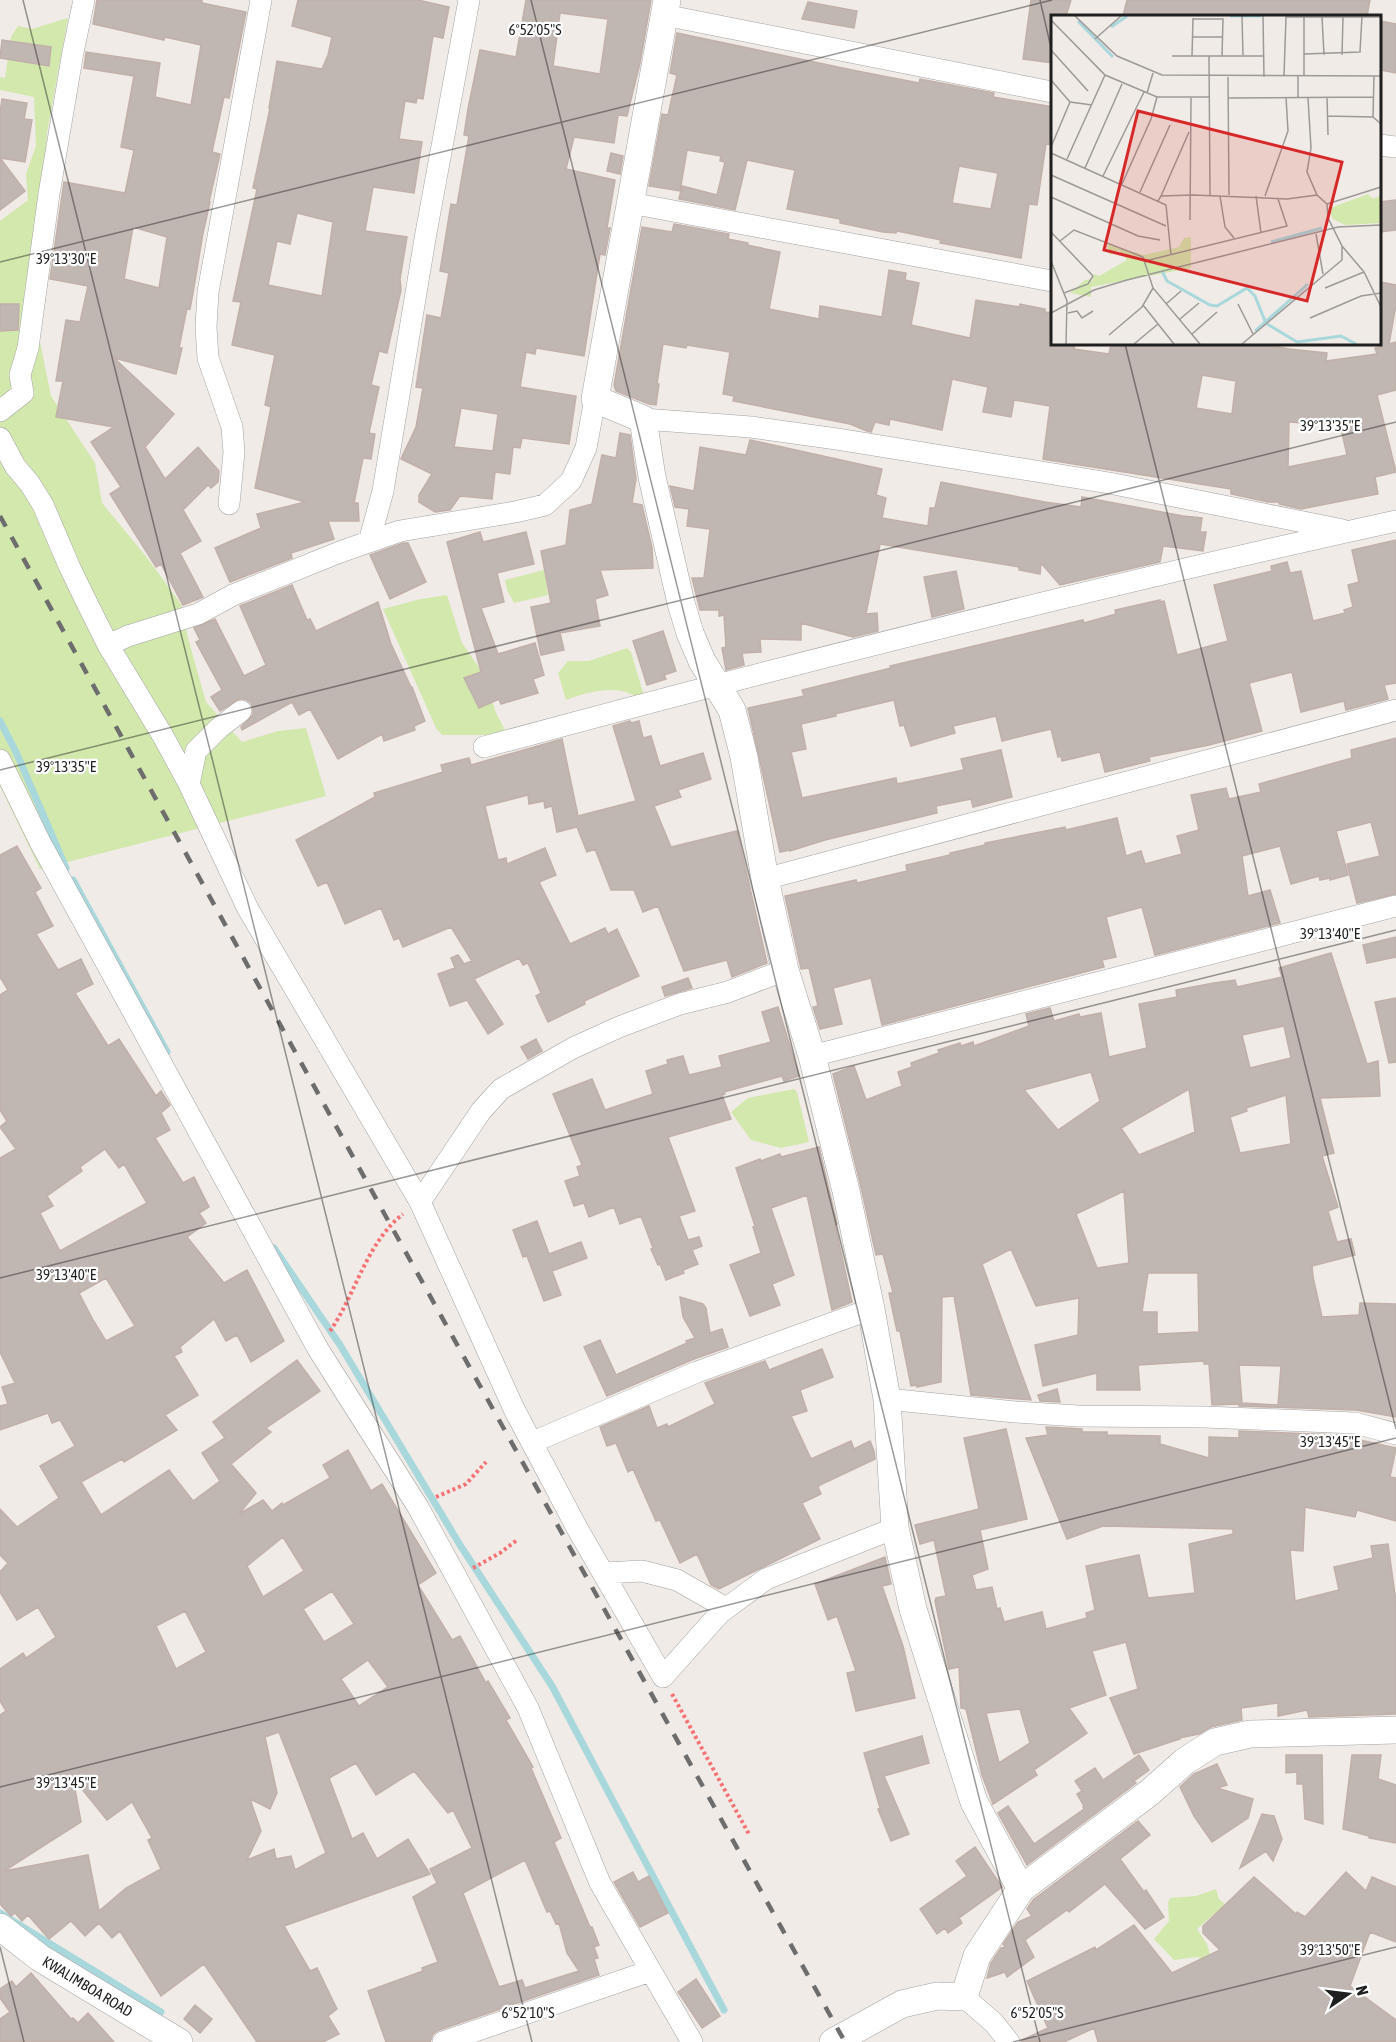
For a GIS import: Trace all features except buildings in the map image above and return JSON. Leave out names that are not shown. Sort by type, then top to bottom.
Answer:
[{"type":"street","points":[[0,411],[24,393],[20,375],[28,348],[72,52],[84,0]]},
{"type":"street","points":[[229,504],[234,452],[232,427],[208,358],[206,327],[208,292],[261,0]]},
{"type":"street","points":[[369,542],[383,491],[426,233],[469,0]]},
{"type":"street","points":[[108,645],[128,636],[198,614],[233,595],[400,531],[545,505],[571,481],[586,448],[665,8],[1051,92]]},
{"type":"street","points":[[1381,145],[1396,147]]},
{"type":"street","points":[[630,203],[1051,281]]},
{"type":"street","points":[[595,399],[644,419],[751,427],[837,439],[1109,483],[1349,532]]},
{"type":"street","points":[[644,419],[652,477],[672,570],[690,633],[715,685],[732,710],[744,757],[765,879],[785,970],[812,1056],[846,1191],[887,1399],[895,1528],[913,1609],[974,1803],[1021,1889]]},
{"type":"street","points":[[0,438],[15,465],[43,505],[70,568],[108,645],[189,784],[248,909],[420,1202],[514,1409],[578,1528],[663,1677],[726,1608],[766,1579],[895,1528]]},
{"type":"street","points":[[484,747],[715,685],[1000,613],[1396,522]]},
{"type":"street","points":[[765,879],[1396,710]]},
{"type":"street","points":[[189,784],[196,751],[219,728],[241,711]]},
{"type":"street","points":[[0,760],[41,844],[318,1349],[418,1507],[528,1708],[600,1882],[692,2042]]},
{"type":"street","points":[[812,1056],[1396,906]]},
{"type":"street","points":[[420,1202],[481,1111],[501,1089],[573,1048],[619,1027],[680,1004],[728,992],[785,970]]},
{"type":"street","points":[[533,1442],[697,1372],[871,1309]]},
{"type":"street","points":[[887,1399],[1078,1416],[1205,1417],[1355,1423],[1396,1434]]},
{"type":"street","points":[[604,1574],[642,1571],[677,1580],[726,1608]]},
{"type":"street","points":[[964,1997],[977,1956],[1021,1889],[1149,1793],[1185,1761],[1215,1742],[1250,1734],[1396,1730]]},
{"type":"street","name":"KWALIMBOA ROAD","points":[[0,1927],[40,1958],[179,2042]]},
{"type":"street","points":[[443,2042],[650,1971]]},
{"type":"street","points":[[833,2042],[903,2004],[937,1996],[964,1997],[994,2023],[1009,2042]]},
{"type":"path","points":[[318,1349],[339,1319],[373,1249],[390,1224],[420,1202]]},
{"type":"path","points":[[418,1507],[466,1484],[486,1462]]},
{"type":"path","points":[[456,1577],[500,1553],[517,1540]]},
{"type":"path","points":[[663,1677],[750,1836]]},
{"type":"green space","points":[[68,18],[47,133],[39,337],[51,396],[95,463],[102,503],[145,555],[181,604],[206,702],[242,742],[278,731],[306,728],[326,796],[40,869],[0,786],[0,221],[28,200],[26,174],[36,146],[34,97],[0,90],[0,77],[5,78],[11,37],[18,26],[32,29]]},
{"type":"green space","points":[[544,570],[548,595],[514,603],[505,580]]},
{"type":"green space","points":[[447,595],[462,643],[482,672],[496,713],[505,730],[496,735],[442,735],[436,728],[383,609]]},
{"type":"green space","points":[[627,648],[631,652],[644,696],[637,698],[630,693],[602,690],[566,700],[558,673],[568,661],[589,661]]},
{"type":"green space","points":[[794,1089],[797,1092],[809,1142],[781,1148],[751,1140],[731,1112],[748,1098]]},
{"type":"green space","points":[[1216,1889],[1219,1899],[1243,1920],[1215,1913],[1197,1929],[1207,1944],[1213,1964],[1197,1957],[1174,1960],[1154,1939],[1169,1921],[1170,1898],[1196,1896]]},
{"type":"waterway","points":[[0,721],[16,752],[66,868]]},
{"type":"waterway","points":[[73,880],[167,1052]]},
{"type":"waterway","points":[[274,1248],[340,1345],[460,1545],[552,1686],[724,2010]]},
{"type":"waterway","points":[[0,1913],[161,2012]]},
{"type":"railway","points":[[0,516],[845,2042]]}]
